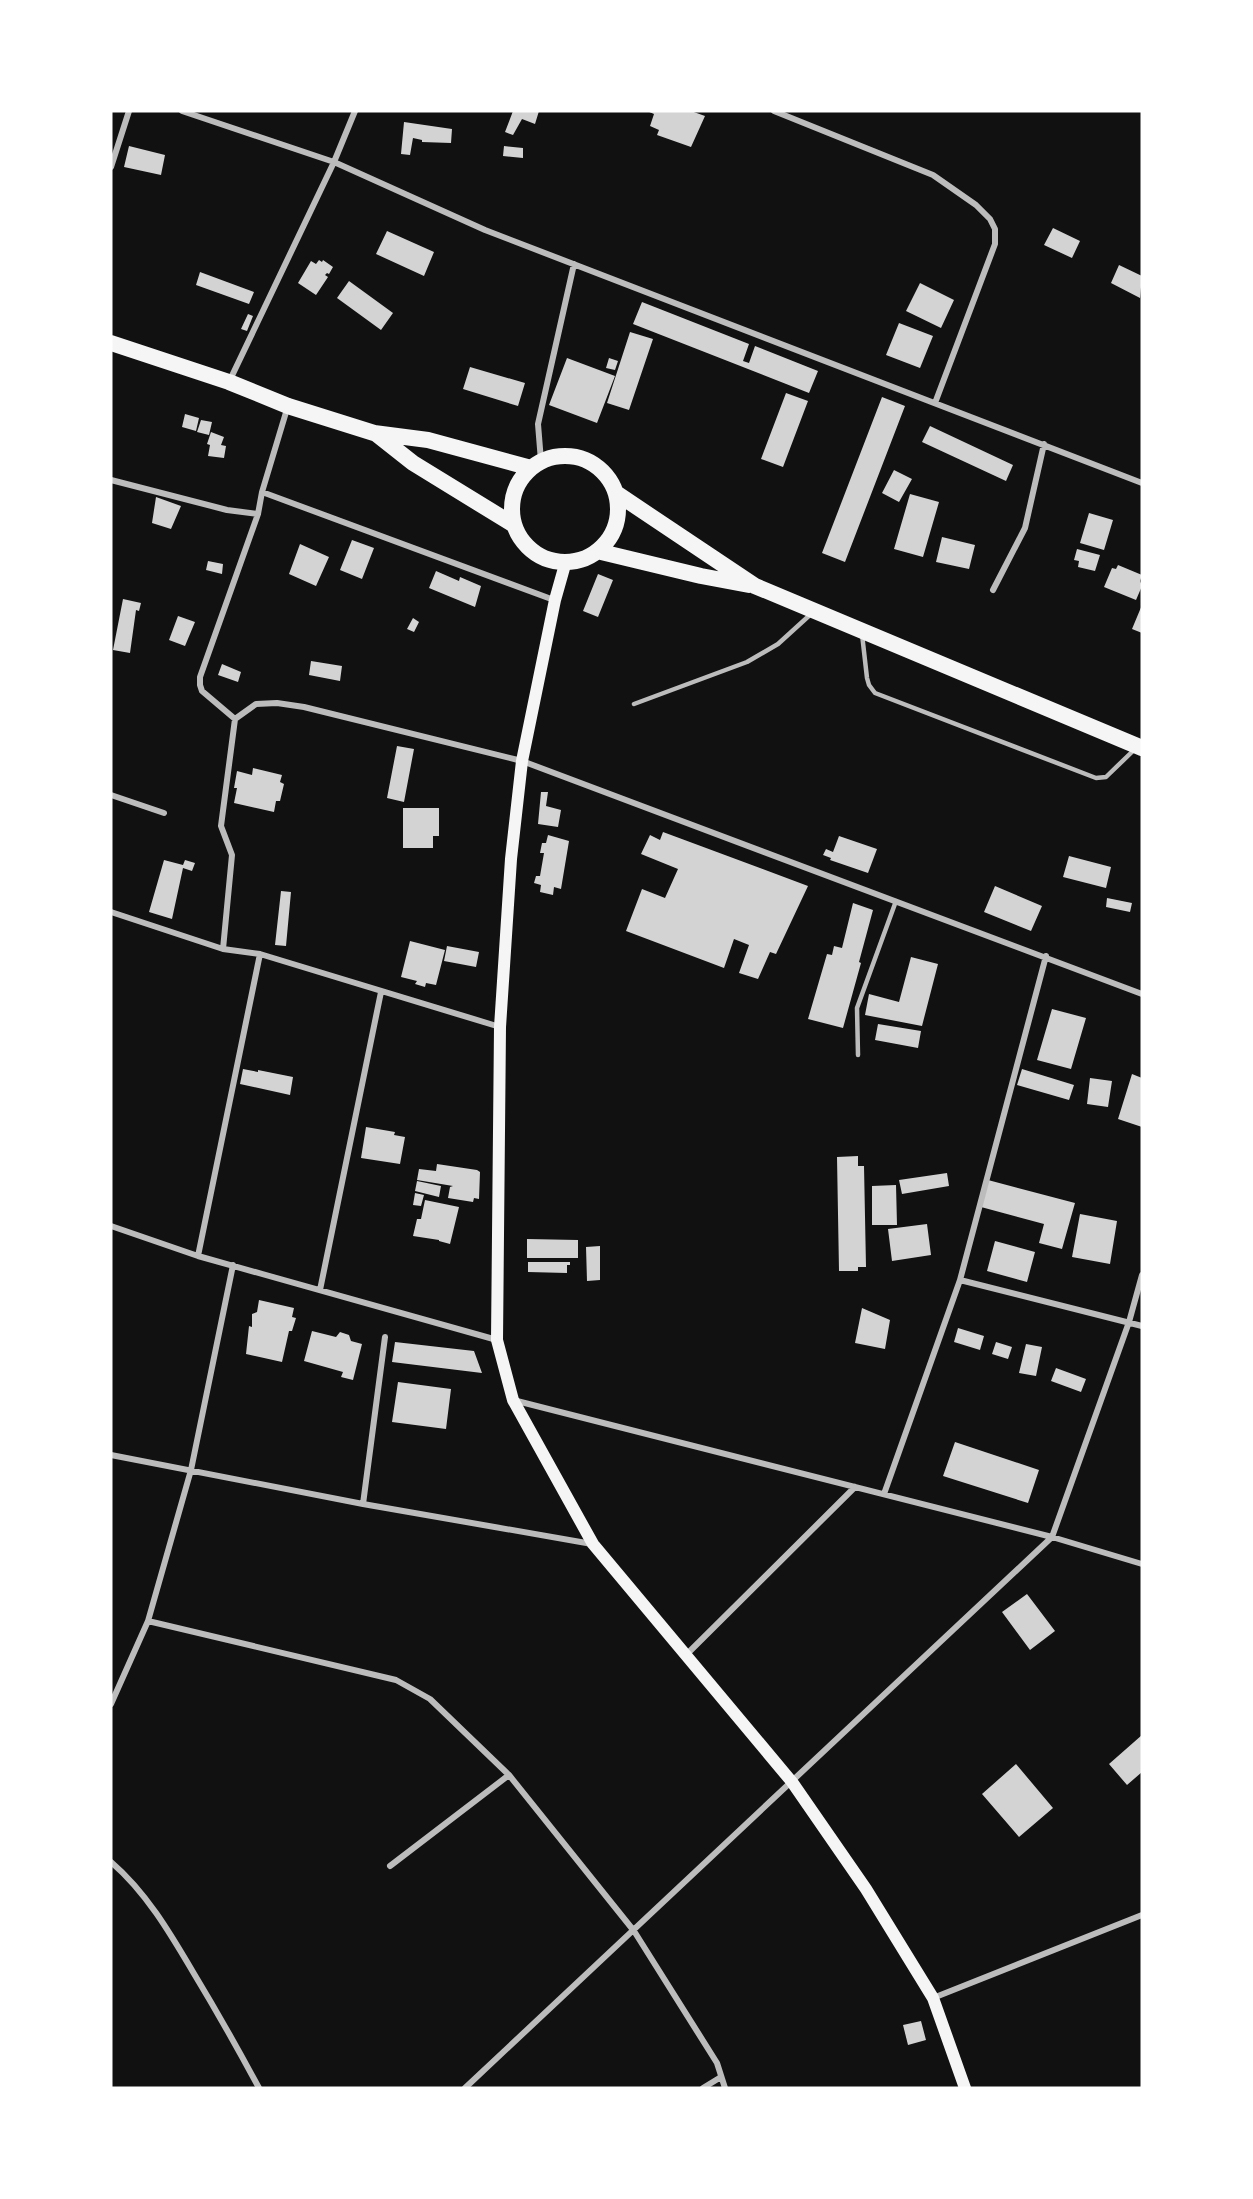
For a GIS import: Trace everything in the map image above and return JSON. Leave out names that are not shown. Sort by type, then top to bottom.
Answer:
[{"type":"highway","points":[[111,343],[229,382],[288,406],[374,433],[428,440],[536,464]]},
{"type":"highway","points":[[374,433],[412,463],[514,525]]},
{"type":"highway","points":[[563,456],[586,460],[605,473],[616,493],[618,514],[611,535],[597,551],[577,560],[554,561],[534,552],[519,535],[514,525],[512,509],[514,494],[521,479],[536,464],[563,456]]},
{"type":"highway","points":[[616,493],[755,586],[1140,748]]},
{"type":"highway","points":[[597,551],[701,576],[755,586]]},
{"type":"main road","points":[[566,561],[555,600],[522,761],[511,859],[500,1027],[497,1340],[513,1400],[593,1544],[792,1782],[866,1889],[933,1998],[965,2088]]},
{"type":"street","points":[[111,167],[129,111]]},
{"type":"street","points":[[182,111],[334,162],[485,230],[1142,483]]},
{"type":"street","points":[[229,382],[334,162],[355,111]]},
{"type":"street","points":[[774,111],[933,175],[976,205],[990,219],[994,229],[994,244],[935,403]]},
{"type":"street","points":[[536,464],[538,424],[574,264]]},
{"type":"street","points":[[235,719],[202,692],[200,676],[258,514],[262,492],[288,406]]},
{"type":"street","points":[[993,590],[1025,528],[1044,444]]},
{"type":"street","points":[[111,480],[227,510],[258,514]]},
{"type":"street","points":[[262,492],[555,600]]},
{"type":"street","points":[[223,949],[232,855],[221,826],[235,719],[256,704],[277,703],[304,707],[522,761],[1142,994]]},
{"type":"street","points":[[111,795],[164,813]]},
{"type":"street","points":[[111,912],[223,949],[260,954],[500,1027]]},
{"type":"street","points":[[198,1256],[260,954]]},
{"type":"street","points":[[884,1494],[960,1280],[1046,957]]},
{"type":"street","points":[[320,1290],[381,992]]},
{"type":"street","points":[[111,1226],[198,1256],[497,1340]]},
{"type":"street","points":[[111,1704],[148,1621],[191,1470],[232,1265]]},
{"type":"street","points":[[465,2088],[1052,1537],[1129,1322],[1142,1275]]},
{"type":"street","points":[[960,1280],[1142,1326]]},
{"type":"street","points":[[363,1504],[385,1337]]},
{"type":"street","points":[[513,1400],[1052,1537],[1142,1564]]},
{"type":"street","points":[[111,1455],[363,1504],[593,1544]]},
{"type":"street","points":[[686,1655],[855,1487]]},
{"type":"street","points":[[148,1621],[396,1680],[430,1699],[508,1774],[634,1931],[717,2063],[725,2088]]},
{"type":"street","points":[[390,1866],[508,1774]]},
{"type":"street","points":[[111,1862],[124,1874],[164,1923],[224,2023],[259,2088]]},
{"type":"street","points":[[933,1998],[1142,1915]]},
{"type":"street","points":[[703,2088],[722,2077]]},
{"type":"lane","points":[[634,704],[747,662],[778,644],[814,612]]},
{"type":"lane","points":[[861,632],[868,685],[875,693],[1096,778],[1106,777],[1140,748]]},
{"type":"lane","points":[[858,1055],[857,1008],[896,901]]},
{"type":"building","points":[[513,111],[539,111],[535,124],[522,119],[513,135],[505,132]]},
{"type":"building","points":[[647,111],[691,111],[705,116],[691,147],[657,135],[659,130],[650,126],[654,114]]},
{"type":"building","points":[[404,122],[452,129],[451,143],[422,142],[422,140],[413,138],[410,155],[401,154]]},
{"type":"building","points":[[129,146],[165,155],[161,175],[124,167]]},
{"type":"building","points":[[504,146],[523,148],[523,158],[503,156]]},
{"type":"building","points":[[1053,228],[1080,241],[1072,258],[1044,245]]},
{"type":"building","points":[[387,231],[434,252],[424,276],[376,254]]},
{"type":"building","points":[[319,260],[333,267],[329,274],[325,275],[328,277],[316,295],[298,283],[311,261],[316,264]]},
{"type":"building","points":[[1119,265],[1142,276],[1140,298],[1111,283]]},
{"type":"building","points":[[200,272],[254,292],[249,304],[196,285]]},
{"type":"building","points":[[349,281],[393,313],[381,330],[337,298]]},
{"type":"building","points":[[920,283],[954,300],[941,328],[906,311]]},
{"type":"building","points":[[642,302],[749,344],[743,361],[749,363],[755,346],[818,371],[809,393],[633,324]]},
{"type":"building","points":[[248,314],[253,316],[247,331],[241,329]]},
{"type":"building","points":[[899,323],[933,336],[920,368],[886,355]]},
{"type":"building","points":[[630,332],[653,339],[629,410],[607,403]]},
{"type":"building","points":[[567,358],[615,376],[597,423],[549,405]]},
{"type":"building","points":[[609,358],[618,361],[615,370],[606,368]]},
{"type":"building","points":[[470,367],[525,383],[518,406],[463,389]]},
{"type":"building","points":[[786,393],[808,401],[783,467],[761,459]]},
{"type":"building","points":[[882,397],[905,406],[845,562],[822,553]]},
{"type":"building","points":[[185,414],[199,418],[196,431],[182,427]]},
{"type":"building","points":[[201,420],[212,422],[209,435],[197,432]]},
{"type":"building","points":[[930,426],[1013,465],[1006,481],[922,442]]},
{"type":"building","points":[[211,432],[224,437],[221,445],[226,446],[224,458],[208,456],[210,445],[207,444]]},
{"type":"building","points":[[894,470],[912,479],[899,502],[882,493]]},
{"type":"building","points":[[910,494],[939,502],[923,557],[894,549]]},
{"type":"building","points":[[156,497],[181,506],[171,529],[152,523]]},
{"type":"building","points":[[1089,513],[1113,520],[1104,550],[1080,543]]},
{"type":"building","points":[[942,537],[975,545],[969,569],[936,562]]},
{"type":"building","points":[[352,540],[374,548],[362,579],[340,570]]},
{"type":"building","points":[[300,544],[329,557],[316,586],[289,574]]},
{"type":"building","points":[[1077,549],[1100,555],[1095,571],[1078,567],[1079,561],[1074,560]]},
{"type":"building","points":[[208,561],[223,564],[222,574],[206,570]]},
{"type":"building","points":[[1118,565],[1142,575],[1140,581],[1142,586],[1136,600],[1104,587],[1112,568],[1116,569]]},
{"type":"building","points":[[436,571],[459,581],[460,577],[481,586],[475,607],[429,588]]},
{"type":"building","points":[[598,574],[613,580],[598,617],[583,611]]},
{"type":"building","points":[[123,599],[141,603],[139,611],[136,610],[130,653],[113,650]]},
{"type":"building","points":[[1142,605],[1142,633],[1132,629]]},
{"type":"building","points":[[178,616],[195,622],[185,646],[169,640]]},
{"type":"building","points":[[413,618],[419,622],[414,632],[407,629]]},
{"type":"building","points":[[311,661],[342,666],[340,681],[309,675]]},
{"type":"building","points":[[222,664],[241,672],[238,682],[218,675]]},
{"type":"building","points":[[397,746],[414,749],[404,802],[387,798]]},
{"type":"building","points":[[253,768],[282,775],[280,782],[284,784],[280,801],[276,801],[274,812],[234,803],[237,771],[252,775]]},
{"type":"building","points":[[541,792],[548,792],[546,806],[561,810],[558,827],[538,824]]},
{"type":"building","points":[[403,808],[439,808],[439,836],[433,836],[433,848],[403,848]]},
{"type":"building","points":[[663,832],[808,886],[776,954],[770,952],[758,979],[739,973],[749,945],[734,939],[724,968],[626,931],[642,889],[665,898],[678,869],[641,854],[650,835],[660,840]]},
{"type":"building","points":[[548,835],[569,841],[561,889],[554,887],[553,895],[540,892],[541,885],[534,883],[536,876],[540,876],[544,853],[540,853],[542,843],[546,843]]},
{"type":"building","points":[[839,836],[877,849],[868,873],[830,860],[831,858],[823,855],[826,849],[833,852]]},
{"type":"building","points":[[1069,856],[1111,867],[1106,888],[1063,877]]},
{"type":"building","points":[[164,860],[183,865],[185,860],[195,863],[192,871],[183,868],[172,919],[149,912]]},
{"type":"building","points":[[995,886],[1042,906],[1031,931],[984,912]]},
{"type":"building","points":[[281,891],[291,892],[286,946],[275,945]]},
{"type":"building","points":[[1107,898],[1132,903],[1130,912],[1106,907]]},
{"type":"building","points":[[853,903],[873,910],[843,1028],[808,1019],[827,954],[832,955],[834,946],[842,948]]},
{"type":"building","points":[[410,941],[445,950],[436,985],[426,983],[425,987],[415,984],[417,981],[401,977]]},
{"type":"building","points":[[447,946],[479,952],[476,967],[444,961]]},
{"type":"building","points":[[911,957],[938,964],[922,1026],[865,1015],[869,994],[899,1002]]},
{"type":"building","points":[[1052,1009],[1086,1018],[1071,1069],[1037,1060]]},
{"type":"building","points":[[878,1024],[921,1031],[918,1048],[875,1040]]},
{"type":"building","points":[[243,1069],[293,1077],[290,1095],[240,1084]]},
{"type":"building","points":[[1022,1069],[1074,1085],[1069,1100],[1017,1085]]},
{"type":"building","points":[[1132,1074],[1142,1078],[1142,1127],[1118,1119]]},
{"type":"building","points":[[1090,1078],[1112,1081],[1108,1107],[1087,1104]]},
{"type":"building","points":[[366,1127],[395,1132],[394,1135],[405,1137],[400,1164],[361,1158]]},
{"type":"building","points":[[858,1156],[858,1166],[864,1166],[866,1267],[858,1267],[858,1271],[839,1271],[837,1157]]},
{"type":"building","points":[[437,1164],[480,1172],[479,1199],[474,1198],[473,1202],[448,1198],[450,1187],[453,1186],[417,1180],[419,1169],[436,1171]]},
{"type":"building","points":[[947,1173],[949,1186],[902,1194],[899,1180]]},
{"type":"building","points":[[988,1180],[1075,1203],[1062,1249],[1039,1243],[1044,1224],[981,1207]]},
{"type":"building","points":[[417,1181],[441,1186],[439,1197],[415,1191]]},
{"type":"building","points":[[896,1185],[897,1225],[872,1225],[872,1186]]},
{"type":"building","points":[[415,1193],[424,1195],[421,1206],[413,1205]]},
{"type":"building","points":[[425,1200],[459,1207],[450,1244],[413,1236],[417,1219],[421,1219]]},
{"type":"building","points":[[1080,1214],[1117,1221],[1110,1264],[1072,1257]]},
{"type":"building","points":[[927,1224],[931,1255],[892,1261],[888,1229]]},
{"type":"building","points":[[527,1239],[578,1240],[578,1258],[527,1258]]},
{"type":"building","points":[[995,1241],[1035,1252],[1027,1282],[987,1271]]},
{"type":"building","points":[[600,1246],[600,1280],[587,1281],[586,1247]]},
{"type":"building","points":[[528,1262],[570,1262],[570,1265],[567,1265],[567,1273],[528,1272]]},
{"type":"building","points":[[259,1300],[294,1308],[292,1317],[296,1318],[292,1331],[289,1331],[282,1362],[246,1354],[249,1326],[252,1327],[252,1314],[257,1312]]},
{"type":"building","points":[[862,1308],[890,1320],[885,1349],[855,1343]]},
{"type":"building","points":[[958,1328],[984,1336],[980,1350],[954,1342]]},
{"type":"building","points":[[312,1331],[336,1337],[340,1332],[349,1335],[351,1341],[362,1344],[353,1380],[341,1377],[343,1372],[304,1361]]},
{"type":"building","points":[[395,1342],[474,1351],[482,1373],[392,1362]]},
{"type":"building","points":[[996,1342],[1012,1347],[1008,1359],[992,1354]]},
{"type":"building","points":[[1026,1344],[1042,1347],[1036,1376],[1019,1373]]},
{"type":"building","points":[[1056,1368],[1086,1379],[1081,1392],[1051,1381]]},
{"type":"building","points":[[398,1382],[451,1389],[446,1429],[392,1422]]},
{"type":"building","points":[[955,1442],[1039,1470],[1028,1503],[943,1476]]},
{"type":"building","points":[[1027,1594],[1055,1631],[1030,1650],[1002,1612]]},
{"type":"building","points":[[1142,1735],[1142,1772],[1127,1785],[1109,1764]]},
{"type":"building","points":[[1016,1764],[1053,1808],[1019,1837],[982,1794]]},
{"type":"building","points":[[921,2021],[926,2040],[908,2045],[903,2025]]}]
